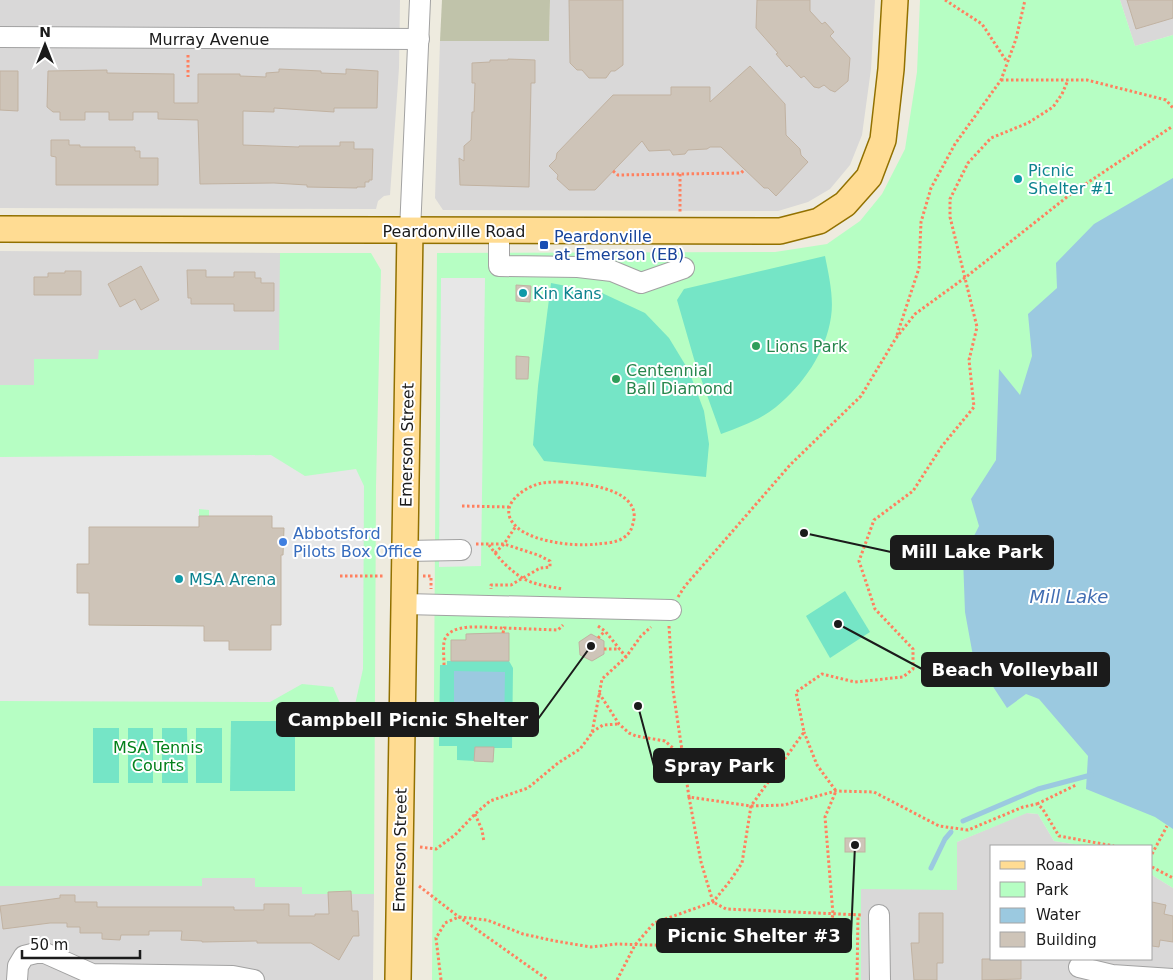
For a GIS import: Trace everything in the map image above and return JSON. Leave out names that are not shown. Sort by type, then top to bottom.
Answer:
[{"type":"main road","name":"Peardonville Road","points":[[0,229],[780,231],[819,220],[845,204],[869,177],[883,140],[891,69],[895,0]]},
{"type":"main road","name":"Emerson Street","points":[[398,980],[410,231]]},
{"type":"street","name":"Emerson Street","points":[[410,231],[420,0]]},
{"type":"street","name":"Murray Avenue","points":[[0,37],[419,39]]},
{"type":"street","points":[[499,231],[499,266],[578,267],[612,272],[641,283],[684,268]]},
{"type":"street","points":[[405,551],[465,547]]},
{"type":"street","points":[[404,604],[671,610]]},
{"type":"street","points":[[880,915],[880,980]]},
{"type":"street","points":[[17,980],[18,966],[24,956],[36,953],[45,953],[86,977],[233,976],[254,980]]},
{"type":"street","points":[[1079,967],[1112,975],[1173,979]]},
{"type":"path","points":[[946,0],[982,24],[1007,63]]},
{"type":"path","points":[[896,338],[919,268],[921,222],[931,188],[955,144],[1001,80],[1016,39],[1025,0]]},
{"type":"path","points":[[188,39],[188,77]]},
{"type":"path","points":[[1001,80],[1087,80],[1166,100],[1173,108]]},
{"type":"path","points":[[836,790],[817,765],[804,732],[796,692],[822,674],[855,682],[903,677],[913,669],[913,649],[875,609],[858,561],[874,520],[913,491],[942,446],[974,407],[969,360],[977,327],[950,217],[950,199],[968,163],[991,138],[1028,123],[1053,107],[1062,94],[1068,80]]},
{"type":"path","points":[[592,733],[602,679],[626,657],[641,636],[671,610],[685,586],[790,464],[861,396],[896,338],[914,314],[966,277],[1072,193],[1173,126]]},
{"type":"path","points":[[614,171],[618,174],[680,174],[741,173],[745,169]]},
{"type":"path","points":[[680,174],[680,212]]},
{"type":"path","points":[[581,482],[617,493],[630,503],[634,516],[632,531],[622,539],[587,546],[567,545],[549,542],[529,535],[516,526],[510,518],[509,507],[514,498],[540,483],[581,482]]},
{"type":"path","points":[[462,506],[509,507]]},
{"type":"path","points":[[495,553],[504,544],[516,526]]},
{"type":"path","points":[[488,544],[495,553],[523,578],[534,583],[563,589]]},
{"type":"path","points":[[465,547],[504,544]]},
{"type":"path","points":[[340,576],[369,576]]},
{"type":"path","points":[[575,608],[605,631],[626,657]]},
{"type":"path","points":[[671,610],[669,627],[672,681],[701,862],[713,902],[726,909],[852,914]]},
{"type":"path","points":[[444,665],[444,641],[448,633],[458,628],[504,628]]},
{"type":"path","points":[[598,638],[605,631]]},
{"type":"path","points":[[604,650],[620,649]]},
{"type":"path","points":[[598,693],[619,724],[636,736],[665,741],[683,757]]},
{"type":"path","points":[[548,980],[428,894],[400,857],[436,849],[455,835],[475,814],[490,802],[528,788],[558,762],[580,749],[592,733],[603,725],[619,724]]},
{"type":"path","points":[[618,980],[635,945],[654,923],[713,902],[730,881],[742,863],[751,806],[804,732]]},
{"type":"path","points":[[689,796],[751,806],[784,805],[836,790],[874,792],[939,826],[968,830],[1023,807],[1037,804],[1076,785]]},
{"type":"path","points":[[441,980],[436,938],[445,923],[460,918],[488,920],[523,934],[591,947],[617,944],[785,948],[816,942],[828,937],[833,914],[825,817],[836,790]]},
{"type":"path","points":[[1037,804],[1042,808],[1059,836],[1108,845]]},
{"type":"path","points":[[475,814],[482,830],[484,842]]},
{"type":"path","points":[[1153,852],[1167,826]]},
{"type":"path","points":[[1153,868],[1173,878]]},
{"type":"path","points":[[858,915],[858,980]]},
{"type":"shaded area","points":[[0,0],[400,0],[399,68],[390,195],[384,196],[378,201],[376,209],[0,208]]},
{"type":"shaded area","points":[[442,0],[550,0],[549,41],[440,41]]},
{"type":"shaded area","points":[[550,0],[875,0],[871,69],[862,135],[850,165],[830,189],[808,202],[778,211],[443,210],[435,198],[440,41],[549,41]]},
{"type":"shaded area","points":[[1120,0],[1173,0],[1173,35],[1135,46]]},
{"type":"shaded area","points":[[0,251],[280,253],[280,350],[99,350],[99,359],[34,360],[34,385],[0,385]]},
{"type":"shaded area","points":[[441,278],[485,278],[481,566],[439,567]]},
{"type":"shaded area","points":[[271,455],[305,476],[356,469],[364,486],[363,669],[350,727],[333,687],[302,684],[270,702],[0,701],[0,457]],"holes":[[[199,509],[209,510],[209,527],[219,516],[272,516],[272,528],[284,529],[283,555],[281,555],[271,625],[229,650],[229,641],[204,641],[204,626],[89,625],[89,593],[77,593],[77,564],[89,564],[90,527],[199,527]]]},
{"type":"shaded area","points":[[1026,813],[1038,814],[1054,841],[1080,845],[990,845],[990,960],[1153,960],[1153,876],[1173,888],[1173,980],[861,980],[861,889],[957,889],[957,842]]},
{"type":"shaded area","points":[[255,877],[256,887],[302,887],[302,894],[374,894],[373,980],[0,980],[0,886],[201,886],[201,878]]},
{"type":"green space","points":[[920,0],[1120,0],[1135,46],[1173,35],[1173,888],[1153,876],[1153,845],[1080,845],[1054,841],[1038,814],[1027,813],[957,842],[957,890],[861,889],[861,980],[432,980],[437,253],[775,252],[827,244],[860,221],[882,194],[905,149],[917,72]]},
{"type":"green space","name":"MSA Tennis Courts","points":[[280,253],[371,253],[381,270],[376,486],[374,894],[302,894],[302,887],[255,887],[255,878],[202,878],[202,886],[0,886],[0,385],[34,385],[34,359],[98,359],[99,350],[279,350]]},
{"type":"green space","name":"Lions Park","points":[[825,256],[832,310],[824,343],[812,367],[795,389],[770,412],[750,423],[721,434],[694,359],[677,300],[684,289]]},
{"type":"green space","name":"Centennial Ball Diamond","points":[[551,283],[602,293],[645,313],[669,338],[689,371],[704,411],[709,444],[706,477],[544,461],[533,445],[538,386]]},
{"type":"green space","points":[[845,591],[870,632],[830,658],[806,616]]},
{"type":"green space","points":[[509,633],[509,661],[513,668],[512,748],[494,748],[493,762],[457,760],[457,746],[439,746],[440,665],[447,665],[447,661],[451,661],[451,640],[466,640],[466,634]]},
{"type":"green space","points":[[231,721],[295,721],[295,791],[230,791]]},
{"type":"green space","points":[[93,728],[119,728],[119,783],[93,783]]},
{"type":"green space","points":[[128,728],[153,728],[153,783],[128,783]]},
{"type":"green space","points":[[162,728],[187,728],[188,783],[162,783]]},
{"type":"green space","points":[[196,728],[222,728],[222,783],[196,783]]},
{"type":"water","name":"Mill Lake","points":[[1173,178],[1173,829],[1155,817],[1086,789],[1088,756],[1039,699],[1026,694],[1007,708],[973,656],[965,612],[963,558],[979,526],[971,499],[996,460],[999,369],[1020,395],[1032,356],[1028,314],[1057,288],[1056,263],[1094,224]]},
{"type":"water","points":[[454,671],[505,672],[504,732],[457,731],[458,708],[454,708]]},
{"type":"building","points":[[569,0],[623,0],[623,65],[615,71],[611,71],[606,78],[589,78],[582,70],[577,70],[570,63]]},
{"type":"building","points":[[757,0],[810,0],[810,11],[822,24],[825,22],[834,32],[830,36],[850,58],[848,81],[835,92],[824,85],[819,88],[814,87],[804,76],[801,78],[789,65],[787,67],[776,54],[778,53],[756,28]]},
{"type":"building","points":[[1127,0],[1173,0],[1173,18],[1136,29]]},
{"type":"building","points":[[508,59],[535,60],[535,83],[531,83],[529,187],[460,185],[459,158],[464,161],[464,146],[471,140],[472,112],[474,112],[475,83],[472,83],[472,63]]},
{"type":"building","points":[[750,66],[785,104],[786,135],[800,149],[801,155],[808,162],[776,196],[768,188],[764,188],[721,147],[688,150],[685,154],[673,155],[670,150],[649,151],[642,141],[595,190],[569,190],[557,179],[558,175],[549,166],[556,159],[557,153],[613,95],[671,95],[671,87],[710,87],[710,102]]},
{"type":"building","points":[[279,69],[346,74],[346,69],[378,71],[377,108],[334,108],[334,112],[274,108],[274,112],[243,111],[243,145],[340,146],[340,142],[354,142],[354,149],[373,149],[372,180],[365,182],[365,187],[307,187],[307,185],[274,183],[200,184],[198,120],[158,119],[158,112],[133,112],[133,120],[109,120],[109,112],[85,112],[85,120],[60,120],[60,112],[53,112],[47,107],[48,71],[107,70],[107,73],[174,74],[174,103],[198,103],[198,74],[240,74],[240,76],[266,77],[266,73],[279,72]]},
{"type":"building","points":[[0,71],[18,71],[18,111],[0,110]]},
{"type":"building","points":[[51,140],[69,140],[69,145],[80,145],[80,147],[135,147],[135,151],[140,151],[140,158],[158,158],[158,185],[56,185],[56,157],[51,156]]},
{"type":"building","points":[[141,266],[159,300],[141,310],[135,299],[120,307],[108,284]]},
{"type":"building","points":[[187,270],[206,270],[206,277],[234,277],[234,272],[255,272],[255,278],[261,278],[261,283],[274,283],[274,311],[234,311],[234,304],[191,304],[191,298],[188,298]]},
{"type":"building","points":[[65,271],[81,271],[81,295],[34,295],[34,277],[48,277],[48,273],[65,273]]},
{"type":"building","name":"Kin Kans","points":[[516,285],[531,286],[530,302],[516,301]]},
{"type":"building","points":[[516,356],[529,357],[528,379],[516,379]]},
{"type":"building","name":"MSA Arena","points":[[199,516],[272,516],[272,528],[284,528],[283,555],[281,555],[281,625],[271,625],[271,650],[229,650],[229,641],[204,641],[204,626],[89,625],[89,593],[77,593],[77,564],[89,564],[89,527],[199,527]]},
{"type":"building","points":[[509,633],[509,661],[451,661],[451,640],[466,640],[466,634]]},
{"type":"building","points":[[591,634],[604,641],[604,654],[592,661],[580,655],[579,642]]},
{"type":"building","points":[[475,747],[494,747],[493,762],[474,761]]},
{"type":"building","points":[[845,838],[865,838],[865,852],[845,852]]},
{"type":"building","points":[[351,891],[352,911],[358,911],[359,936],[353,936],[339,960],[311,943],[257,943],[257,941],[202,942],[181,940],[182,931],[149,931],[149,935],[121,935],[120,940],[102,939],[102,933],[80,933],[80,927],[67,927],[67,923],[50,923],[3,929],[0,906],[60,898],[60,895],[75,895],[75,902],[97,902],[97,907],[234,907],[234,910],[264,910],[264,904],[289,904],[289,916],[315,916],[315,914],[329,914],[328,892]]},
{"type":"building","points":[[1153,902],[1166,905],[1164,914],[1173,916],[1173,942],[1160,940],[1159,947],[1153,946]]},
{"type":"building","points":[[919,913],[943,913],[943,963],[937,963],[937,980],[914,980],[911,943],[919,943]]},
{"type":"building","points":[[982,959],[1021,960],[1021,979],[982,980]]},
{"type":"waterway","points":[[963,821],[1038,789],[1091,775]]},
{"type":"waterway","points":[[931,868],[945,839],[951,832]]},
{"type":"place","name":"Picnic Shelter #1","points":[[1018,179]]},
{"type":"place","name":"Peardonville at Emerson (EB)","points":[[544,245]]},
{"type":"place","name":"Kin Kans","points":[[523,293]]},
{"type":"place","name":"Lions Park","points":[[756,346]]},
{"type":"place","name":"Centennial Ball Diamond","points":[[616,379]]},
{"type":"place","name":"Mill Lake Park","points":[[804,533]]},
{"type":"place","name":"Abbotsford Pilots Box Office","points":[[283,542]]},
{"type":"place","name":"MSA Arena","points":[[179,579]]},
{"type":"place","name":"Beach Volleyball","points":[[838,624]]},
{"type":"place","name":"Campbell Picnic Shelter","points":[[591,646]]},
{"type":"place","name":"Spray Park","points":[[638,706]]},
{"type":"place","name":"Picnic Shelter #3","points":[[855,845]]}]
